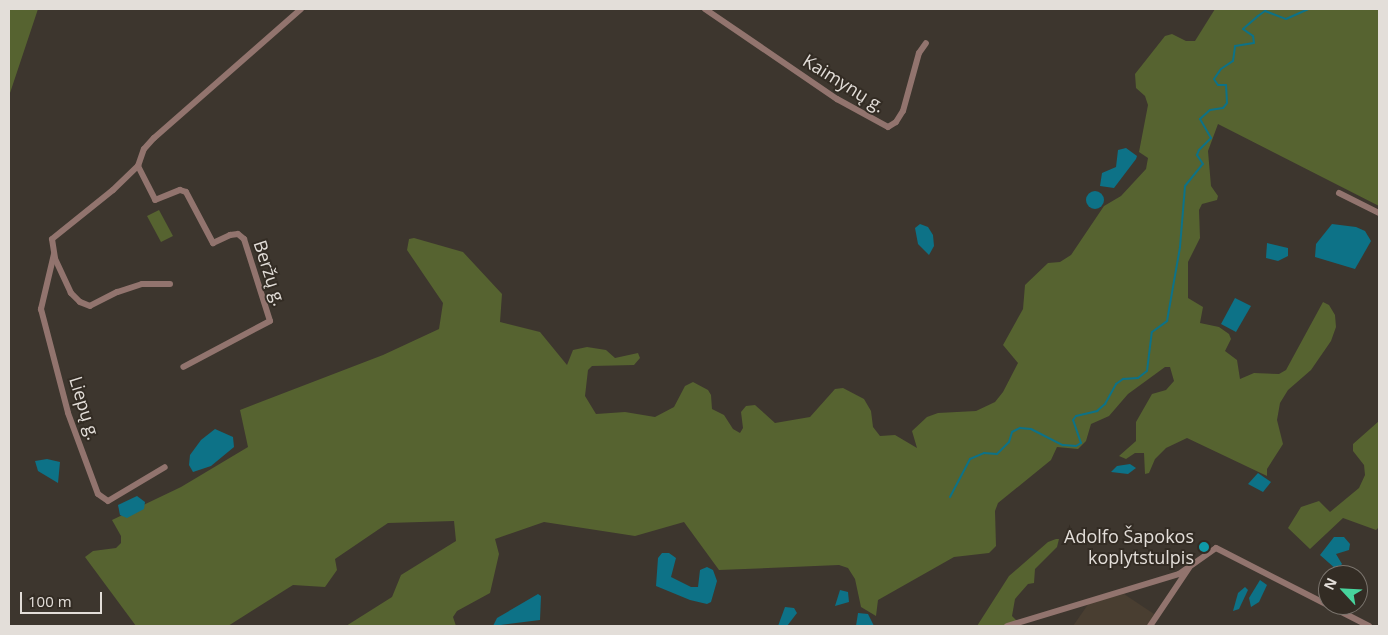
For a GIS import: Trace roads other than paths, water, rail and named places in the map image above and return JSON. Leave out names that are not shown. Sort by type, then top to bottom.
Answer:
[{"type":"street","points":[[170,284],[142,284],[90,306],[80,302],[71,293],[54,253],[52,239],[138,166],[144,149],[154,138],[301,9]]},
{"type":"street","name":"Kaimynų g.","points":[[705,9],[837,99],[888,128],[896,122],[903,111],[919,53],[926,43]]},
{"type":"street","name":"Beržų g.","points":[[138,166],[156,200],[180,190],[186,192],[213,243],[238,234],[244,239],[270,321],[182,367]]},
{"type":"street","points":[[1339,193],[1379,213]]},
{"type":"street","name":"Liepų g.","points":[[54,253],[41,309],[68,413],[98,494],[108,501],[164,467]]},
{"type":"street","points":[[1007,626],[1179,574],[1203,555],[1216,548],[1318,600]]},
{"type":"street","points":[[1150,626],[1190,567]]},
{"type":"street","points":[[1348,615],[1369,626]]},
{"type":"water","points":[[1126,148],[1137,156],[1136,159],[1114,188],[1100,186],[1102,173],[1116,167],[1118,150]]},
{"type":"water","points":[[1091,191],[1099,191],[1104,196],[1102,207],[1091,209],[1086,204],[1086,196]]},
{"type":"water","points":[[920,224],[928,227],[933,235],[934,246],[929,255],[918,244],[915,228]]},
{"type":"water","points":[[1332,224],[1356,227],[1365,231],[1371,241],[1355,269],[1315,257],[1316,244]]},
{"type":"water","points":[[1267,243],[1288,248],[1288,256],[1278,261],[1266,258]]},
{"type":"water","points":[[1235,298],[1251,306],[1236,332],[1221,324]]},
{"type":"water","points":[[215,429],[233,437],[234,447],[211,466],[193,472],[189,465],[190,455],[201,440]]},
{"type":"water","points":[[47,459],[60,462],[58,483],[38,471],[35,461]]},
{"type":"water","points":[[1130,464],[1136,468],[1128,474],[1111,472],[1117,466]]},
{"type":"water","points":[[1258,473],[1271,482],[1263,492],[1248,484]]},
{"type":"water","points":[[137,496],[145,502],[144,509],[127,518],[120,515],[118,505]]},
{"type":"water","points":[[1334,537],[1344,537],[1350,544],[1349,550],[1336,554],[1341,565],[1331,565],[1320,555]]},
{"type":"water","points":[[662,553],[669,553],[676,558],[671,577],[691,587],[698,587],[700,570],[707,567],[713,570],[717,581],[711,602],[707,604],[690,600],[656,586],[658,558]]},
{"type":"water","points":[[1260,580],[1267,585],[1259,602],[1251,607],[1249,598]]},
{"type":"water","points":[[1245,587],[1248,590],[1239,609],[1233,611],[1238,593]]},
{"type":"water","points":[[840,590],[848,592],[849,602],[835,606]]},
{"type":"water","points":[[538,594],[541,596],[540,620],[493,626],[497,618]]},
{"type":"water","points":[[785,607],[794,608],[797,613],[787,626],[778,626]]},
{"type":"water","points":[[858,613],[868,614],[874,626],[856,626]]},
{"type":"waterway","points":[[950,497],[970,459],[984,453],[997,454],[1009,442],[1012,432],[1020,428],[1031,429],[1063,445],[1076,446],[1081,443],[1073,420],[1076,416],[1097,411],[1105,404],[1116,384],[1123,379],[1138,378],[1147,371],[1152,332],[1167,321],[1180,247],[1185,186],[1203,164],[1197,155],[1199,150],[1211,138],[1200,119],[1210,110],[1223,108],[1227,103],[1226,85],[1218,85],[1214,79],[1221,69],[1233,61],[1235,46],[1254,43],[1253,36],[1243,29],[1258,16],[1265,11],[1286,19],[1308,9]]},
{"type":"place","name":"Adolfo Šapokos koplytstulpis","points":[[1204,547]]}]
